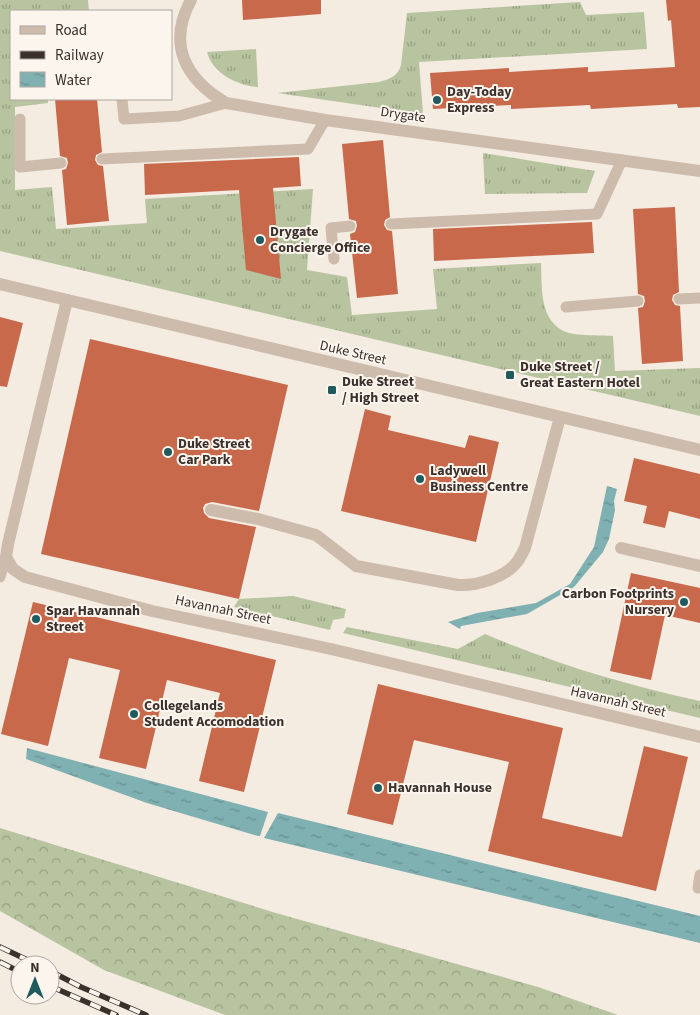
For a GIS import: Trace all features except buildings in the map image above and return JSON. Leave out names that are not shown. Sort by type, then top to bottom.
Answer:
[{"type":"street","name":"Drygate","points":[[191,0],[180,32],[182,57],[187,67],[202,85],[213,95],[226,102],[325,120],[700,171]]},
{"type":"street","name":"Duke Street","points":[[0,284],[700,450]]},
{"type":"street","points":[[6,557],[67,300]]},
{"type":"street","points":[[211,510],[258,519],[316,534],[356,566],[458,585],[484,582],[516,564],[526,548],[560,417]]},
{"type":"street","points":[[621,548],[700,566]]},
{"type":"street","name":"Havannah Street","points":[[6,557],[13,569],[25,577],[152,611],[341,651],[700,737]]},
{"type":"lane","points":[[122,100],[124,119],[179,116],[226,102]]},
{"type":"lane","points":[[20,119],[20,167],[61,163]]},
{"type":"lane","points":[[102,159],[308,149],[325,120]]},
{"type":"lane","points":[[391,224],[597,214],[622,160]]},
{"type":"lane","points":[[334,259],[331,228],[350,226]]},
{"type":"lane","points":[[679,299],[700,298]]},
{"type":"lane","points":[[566,307],[638,301]]},
{"type":"lane","points":[[0,578],[6,557]]},
{"type":"lane","points":[[698,888],[700,875]]},
{"type":"green space","points":[[0,0],[88,0],[89,10],[10,10],[10,100],[48,100],[48,103],[15,107],[15,190],[52,187],[56,229],[147,223],[145,199],[313,189],[307,270],[347,277],[352,315],[437,309],[433,269],[541,263],[542,292],[546,312],[557,327],[575,334],[613,336],[615,371],[700,368],[700,416],[0,251]]},
{"type":"green space","points":[[580,2],[586,15],[644,12],[647,49],[419,62],[423,114],[277,93],[387,80],[398,72],[401,65],[407,13]]},
{"type":"green space","points":[[256,49],[258,87],[242,84],[227,77],[214,66],[207,52]]},
{"type":"green space","points":[[483,153],[595,171],[587,193],[485,194]]},
{"type":"green space","points":[[293,596],[346,609],[344,618],[333,620],[330,630],[234,607],[239,599]]},
{"type":"green space","points":[[347,627],[458,649],[485,634],[591,673],[700,701],[700,718],[343,633]]},
{"type":"green space","points":[[0,828],[276,913],[538,987],[618,1015],[225,1015],[104,970],[0,911]]},
{"type":"water","points":[[607,486],[617,489],[609,539],[603,552],[574,587],[527,614],[461,626],[460,629],[448,622],[477,613],[536,603],[570,584],[594,547]]},
{"type":"water","points":[[27,748],[268,812],[260,836],[258,836],[147,803],[26,759]]},
{"type":"water","points":[[278,813],[700,916],[700,943],[264,838]]},
{"type":"railway","points":[[0,947],[17,955]]},
{"type":"railway","points":[[0,962],[10,967]]},
{"type":"railway","points":[[60,976],[146,1015]]},
{"type":"railway","points":[[60,990],[116,1015]]},
{"type":"place","name":"Day-Today Express","points":[[437,100]]},
{"type":"place","name":"Drygate Concierge Office","points":[[260,240]]},
{"type":"place","name":"Duke Street / Great Eastern Hotel","points":[[510,375]]},
{"type":"place","name":"Duke Street / High Street","points":[[332,390]]},
{"type":"place","name":"Duke Street Car Park","points":[[168,452]]},
{"type":"place","name":"Ladywell Business Centre","points":[[420,479]]},
{"type":"place","name":"Carbon Footprints Nursery","points":[[684,602]]},
{"type":"place","name":"Spar Havannah Street","points":[[36,619]]},
{"type":"place","name":"Collegelands Student Accomodation","points":[[134,714]]},
{"type":"place","name":"Havannah House","points":[[378,788]]}]
